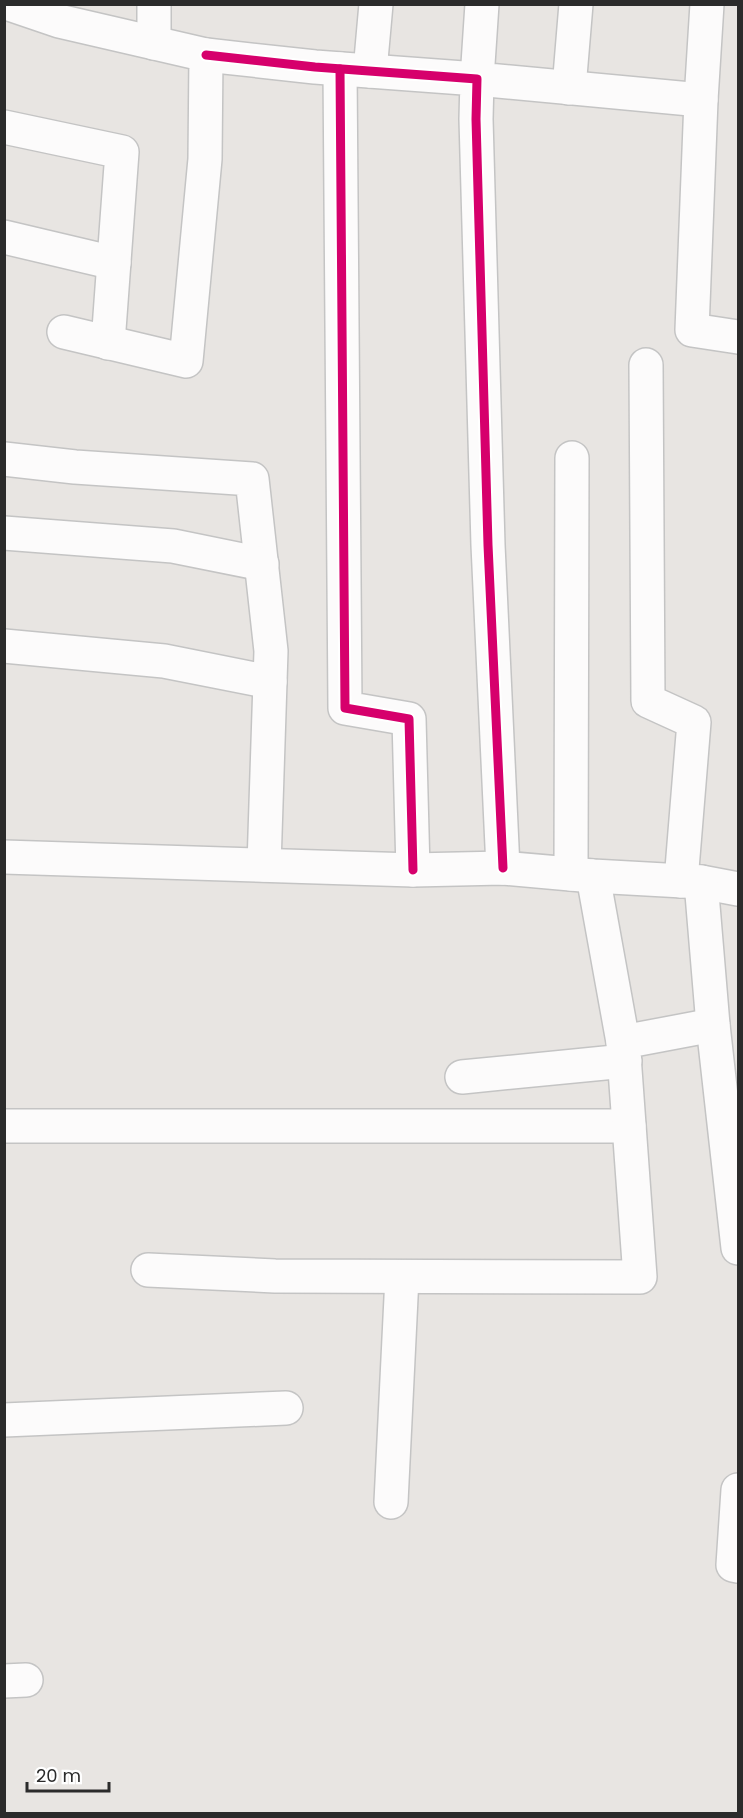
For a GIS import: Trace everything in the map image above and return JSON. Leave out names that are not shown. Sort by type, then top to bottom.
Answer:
[{"type":"street","points":[[9,4],[59,21],[206,55],[700,100]]},
{"type":"street","points":[[154,4],[154,43]]},
{"type":"street","points":[[376,4],[355,70],[345,708],[409,719],[413,870]]},
{"type":"street","points":[[482,4],[477,79],[488,545],[503,868]]},
{"type":"street","points":[[569,88],[576,4]]},
{"type":"street","points":[[707,4],[700,100],[692,330],[738,337]]},
{"type":"street","points":[[64,332],[186,361],[206,159],[206,55]]},
{"type":"street","points":[[4,127],[122,152],[108,343]]},
{"type":"street","points":[[4,237],[114,262]]},
{"type":"street","points":[[646,365],[648,701],[694,722],[691,881],[713,1025],[738,1248]]},
{"type":"street","points":[[148,1270],[275,1276],[640,1277],[624,1052],[582,875],[572,458]]},
{"type":"street","points":[[4,459],[75,467],[252,479],[271,651],[264,865]]},
{"type":"street","points":[[4,533],[173,546],[262,564]]},
{"type":"street","points":[[4,646],[164,661],[270,682]]},
{"type":"street","points":[[4,857],[413,870],[503,868],[691,881],[738,890]]},
{"type":"street","points":[[462,1077],[624,1052],[713,1025]]},
{"type":"street","points":[[4,1126],[629,1126]]},
{"type":"street","points":[[391,1502],[402,1277]]},
{"type":"street","points":[[4,1420],[286,1408]]},
{"type":"street","points":[[738,1490],[734,1565],[738,1566]]},
{"type":"cycle path","points":[[206,55],[315,67],[477,79],[476,119],[488,545],[503,868]]},
{"type":"cycle path","points":[[340,69],[345,708],[409,719],[413,870]]}]
